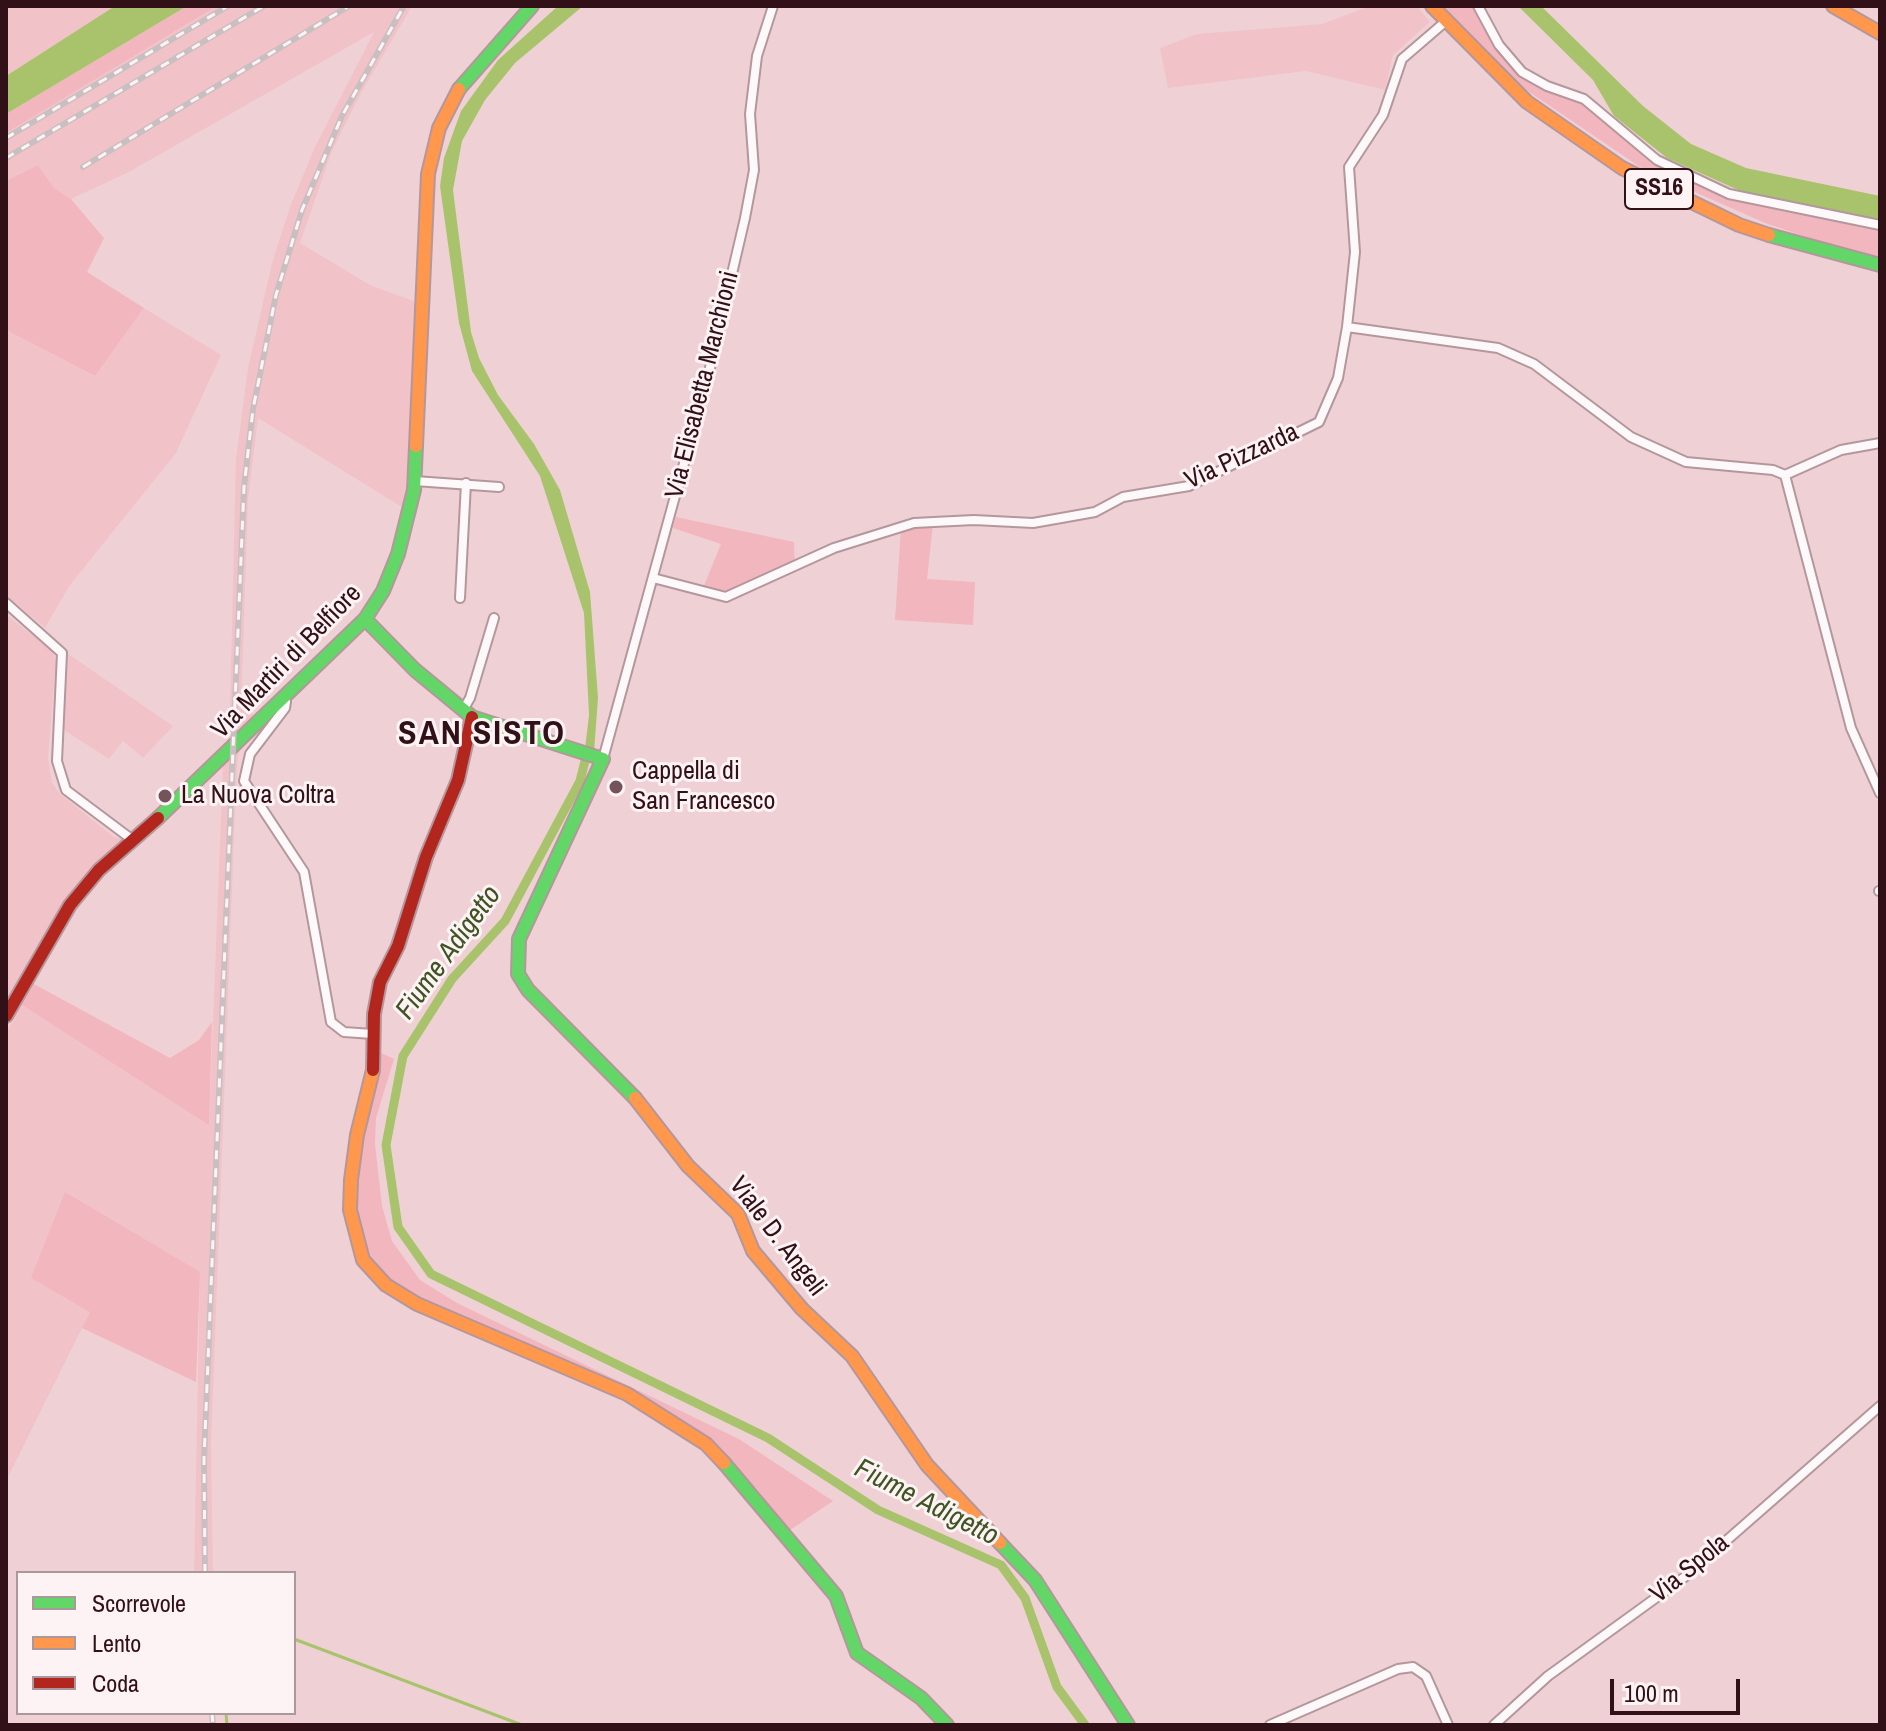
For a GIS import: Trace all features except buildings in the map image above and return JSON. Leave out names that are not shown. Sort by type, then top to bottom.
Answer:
[{"type":"street","name":"Via Martiri di Belfiore","points":[[6,1016],[70,905],[99,870],[286,699],[365,619],[383,591],[398,554],[415,481],[428,174],[439,128],[463,80],[532,6]]},
{"type":"street","name":"Via Elisabetta Marchioni","points":[[600,758],[709,372],[745,218],[754,170],[750,114],[757,56],[773,6]]},
{"type":"street","name":"SS16","points":[[1432,6],[1527,102],[1560,127],[1650,184],[1739,225],[1809,248],[1880,265]]},
{"type":"street","points":[[1478,6],[1499,45],[1522,72],[1547,86],[1584,99],[1657,160],[1695,180],[1742,197],[1880,225]]},
{"type":"street","points":[[1833,6],[1880,33]]},
{"type":"street","name":"Via Pizzarda","points":[[653,578],[726,597],[834,548],[914,523],[974,520],[1033,523],[1095,512],[1123,497],[1189,486],[1319,422],[1338,378],[1347,327],[1355,252],[1349,167],[1383,115],[1402,59],[1445,22]]},
{"type":"street","points":[[1347,327],[1498,348],[1534,364],[1631,437],[1686,462],[1773,470],[1785,475],[1841,450],[1880,443]]},
{"type":"street","points":[[1785,475],[1851,728],[1880,793]]},
{"type":"street","points":[[415,481],[499,487]]},
{"type":"street","points":[[460,598],[466,483]]},
{"type":"street","points":[[6,603],[62,653],[57,761],[66,790],[134,841]]},
{"type":"street","points":[[494,618],[470,698],[458,780],[426,857],[398,946],[380,982],[373,1034],[373,1073],[357,1135],[351,1180],[350,1210],[363,1260],[386,1285],[417,1304],[627,1394],[706,1444],[746,1485],[836,1596],[857,1653],[921,1698],[947,1725]]},
{"type":"street","points":[[365,619],[415,670],[467,713],[600,758]]},
{"type":"street","points":[[286,699],[285,708],[250,754],[244,781],[304,872],[331,1022],[344,1032],[373,1034]]},
{"type":"street","name":"Viale D. Angeli","points":[[600,758],[519,939],[518,974],[528,990],[649,1112],[688,1166],[738,1214],[753,1251],[802,1309],[852,1356],[882,1395],[927,1465],[1035,1580],[1128,1725]]},
{"type":"street","name":"Via Spola","points":[[1494,1725],[1548,1676],[1686,1576],[1880,1406]]},
{"type":"street","points":[[1270,1725],[1398,1669],[1413,1667],[1426,1676],[1448,1725]]},
{"type":"shaded area","points":[[6,6],[115,6],[6,76]]},
{"type":"shaded area","points":[[115,6],[187,6],[6,114],[6,76]]},
{"type":"shaded area","points":[[187,6],[217,6],[6,133],[6,114]]},
{"type":"shaded area","points":[[217,6],[412,6],[361,93],[332,151],[300,243],[370,285],[416,302],[405,509],[258,418],[248,500],[241,708],[253,710],[251,726],[238,756],[236,785],[211,1444],[213,1571],[194,1571],[200,1272],[90,1312],[6,1481],[6,1033],[22,1005],[209,1124],[223,766],[229,748],[236,459],[248,368],[272,263],[291,204],[315,147],[374,32],[129,172],[71,199],[54,188],[38,165],[6,181],[6,133]]},
{"type":"shaded area","points":[[558,6],[583,6],[515,63],[485,100],[462,141],[453,190],[471,332],[479,358],[498,395],[534,444],[560,490],[590,592],[598,698],[594,752],[585,749],[589,715],[584,613],[540,476],[472,371],[459,323],[440,186],[444,158],[461,111],[498,60]]},
{"type":"shaded area","points":[[1370,6],[1417,6],[1430,22],[1393,55],[1385,90],[1306,71],[1168,88],[1160,48],[1197,34],[1322,24]]},
{"type":"shaded area","points":[[1443,6],[1475,6],[1496,47],[1519,72],[1583,101],[1654,162],[1684,178],[1768,207],[1880,229],[1880,257],[1845,250],[1765,223],[1643,169],[1522,87]]},
{"type":"shaded area","points":[[1518,6],[1541,6],[1643,106],[1691,144],[1746,168],[1880,196],[1880,221],[1747,194],[1667,158],[1614,116],[1593,80]]},
{"type":"shaded area","points":[[38,165],[54,188],[71,199],[104,238],[87,272],[144,308],[95,376],[6,330],[6,181]]},
{"type":"shaded area","points":[[144,308],[221,355],[176,453],[70,585],[45,628],[6,595],[6,330],[95,376]]},
{"type":"shaded area","points":[[676,517],[794,542],[795,568],[746,590],[740,585],[725,593],[703,588],[721,544],[673,528]]},
{"type":"shaded area","points":[[933,524],[927,579],[975,582],[973,625],[895,620],[901,528]]},
{"type":"shaded area","points":[[6,615],[51,649],[56,660],[48,758],[52,783],[60,794],[114,837],[125,839],[86,876],[55,919],[6,1006]]},
{"type":"shaded area","points":[[67,653],[173,726],[143,758],[123,741],[109,759],[64,730]]},
{"type":"shaded area","points":[[34,984],[170,1058],[199,1040],[212,1022],[209,1125],[22,1005]]},
{"type":"shaded area","points":[[377,1051],[394,1059],[376,1118],[375,1144],[382,1206],[392,1241],[420,1280],[457,1303],[739,1439],[833,1501],[790,1530],[756,1488],[668,1420],[392,1286],[367,1261],[357,1242],[355,1178],[374,1094]]},
{"type":"shaded area","points":[[65,1192],[200,1272],[196,1382],[82,1328],[90,1312],[31,1278]]},
{"type":"waterway","name":"Fiume Adigetto","points":[[588,749],[580,781],[505,921],[452,979],[403,1056],[386,1145],[398,1227],[431,1274],[768,1438],[878,1510],[1001,1565],[1025,1598],[1057,1687],[1085,1725]]},
{"type":"waterway","points":[[296,1640],[522,1725]]},
{"type":"waterway","points":[[226,1715],[227,1725]]},
{"type":"railway","points":[[6,138],[228,6]]},
{"type":"railway","points":[[6,158],[264,6]]},
{"type":"railway","points":[[83,167],[349,6]]},
{"type":"railway","points":[[205,1571],[204,1459],[233,750],[244,487],[253,409],[276,295],[302,210],[342,116],[404,6]]},
{"type":"railway","points":[[212,1715],[213,1725]]},
{"type":"traffic: fast","points":[[459,89],[532,6]]},
{"type":"traffic: fast","points":[[1769,235],[1880,265]]},
{"type":"traffic: fast","points":[[158,818],[365,619],[383,591],[398,554],[414,490],[416,446]]},
{"type":"traffic: fast","points":[[365,619],[415,670],[472,717],[603,759],[519,939],[518,974],[528,990],[635,1098]]},
{"type":"traffic: fast","points":[[724,1463],[836,1596],[857,1653],[921,1698],[947,1725]]},
{"type":"traffic: fast","points":[[1000,1543],[1035,1580],[1128,1725]]},
{"type":"traffic: slow","points":[[1432,6],[1527,102],[1622,168],[1739,225],[1769,235]]},
{"type":"traffic: slow","points":[[1833,6],[1880,33]]},
{"type":"traffic: slow","points":[[416,446],[428,174],[439,128],[459,89]]},
{"type":"traffic: slow","points":[[373,1070],[357,1135],[351,1180],[350,1210],[363,1260],[386,1285],[417,1304],[627,1394],[706,1444],[724,1463]]},
{"type":"traffic: slow","points":[[635,1098],[688,1166],[738,1214],[753,1251],[802,1309],[852,1356],[927,1465],[1000,1543]]},
{"type":"traffic: jam","points":[[373,1070],[374,1014],[380,982],[398,946],[426,857],[458,780],[472,717]]},
{"type":"traffic: jam","points":[[6,1016],[70,905],[99,870],[158,818]]},
{"type":"place","name":"Cappella di San Francesco","points":[[616,787]]},
{"type":"place","name":"La Nuova Coltra","points":[[165,796]]},
{"type":"district","name":"SAN SISTO","points":[[482,735]]}]
